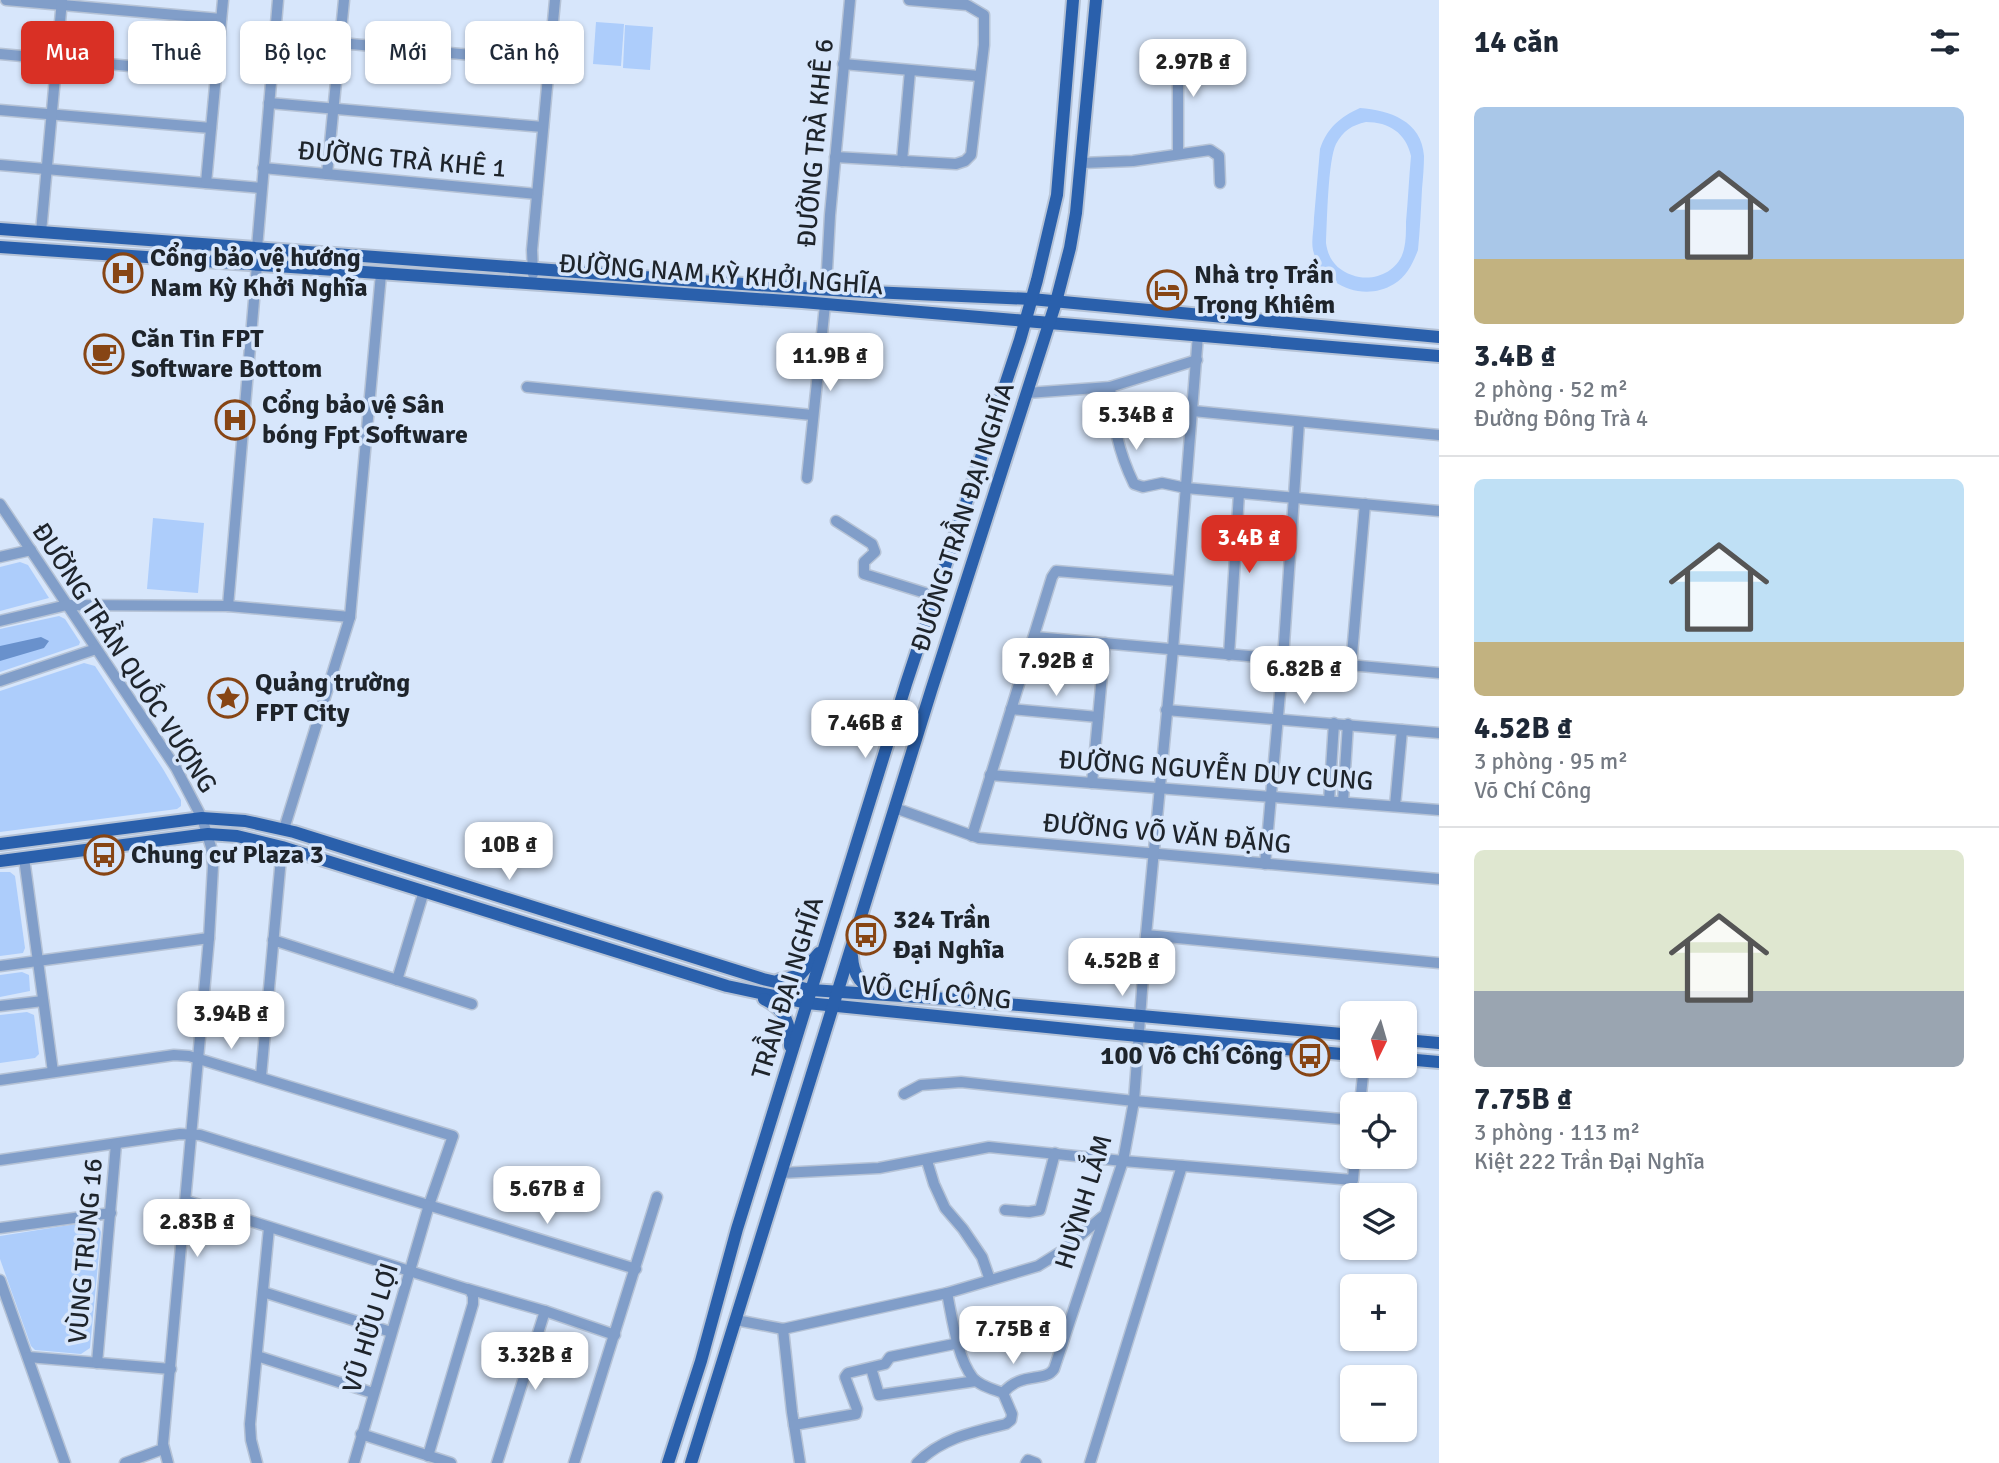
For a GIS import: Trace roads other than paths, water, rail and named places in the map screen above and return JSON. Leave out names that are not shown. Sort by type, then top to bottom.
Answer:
[{"type":"main road","name":"ĐƯỜNG TRẦN ĐẠI NGHĨA","points":[[958,527],[1025,321],[1049,236],[1057,195],[1073,0]]},
{"type":"main road","name":"ĐƯỜNG TRẦN ĐẠI NGHĨA","points":[[828,1026],[930,691],[1056,302],[1070,248],[1082,163],[1096,0]]},
{"type":"main road","points":[[1072,17],[1094,19]]},
{"type":"main road","name":"ĐƯỜNG NAM KỲ KHỞI NGHĨA","points":[[0,229],[826,289],[1031,299],[1439,337]]},
{"type":"main road","name":"ĐƯỜNG NAM KỲ KHỞI NGHĨA","points":[[0,247],[825,305],[1439,356]]},
{"type":"main road","points":[[825,305],[826,289]]},
{"type":"main road","name":"TRẦN ĐẠI NGHĨA","points":[[667,1463],[701,1361],[737,1229],[906,684],[958,527]]},
{"type":"main road","points":[[906,684],[930,691]]},
{"type":"main road","name":"VÕ CHÍ CÔNG","points":[[0,844],[202,818],[233,819],[284,829],[763,979],[811,990],[1340,1034]]},
{"type":"main road","points":[[0,861],[208,834],[249,838],[767,1000],[783,1013],[790,1035],[788,1067]]},
{"type":"main road","points":[[21,841],[23,858]]},
{"type":"main road","points":[[424,891],[429,875]]},
{"type":"main road","points":[[763,979],[782,980],[800,975],[826,944]]},
{"type":"main road","points":[[853,947],[853,964],[859,979],[874,991],[888,995]]},
{"type":"main road","name":"VÕ CHÍ CÔNG","points":[[727,986],[807,1003],[1137,1040],[1340,1054]]},
{"type":"main road","name":"TRẦN ĐẠI NGHĨA","points":[[691,1463],[828,1026]]},
{"type":"main road","points":[[1418,1041],[1439,1043]]},
{"type":"main road","points":[[1418,1060],[1439,1062]]},
{"type":"main road","points":[[701,1361],[720,1367]]},
{"type":"street","points":[[6,0],[221,19],[223,0]]},
{"type":"street","points":[[257,248],[278,0]]},
{"type":"street","points":[[342,21],[344,0]]},
{"type":"street","points":[[553,21],[555,0]]},
{"type":"street","name":"ĐƯỜNG TRÀ KHÊ 6","points":[[826,289],[850,0]]},
{"type":"street","points":[[835,158],[956,164],[971,155],[985,36],[984,15],[967,5],[909,0]]},
{"type":"street","points":[[60,21],[61,3]]},
{"type":"street","points":[[351,44],[465,54]]},
{"type":"street","points":[[1172,50],[1178,74],[1178,153]]},
{"type":"street","points":[[0,54],[21,56]]},
{"type":"street","points":[[843,64],[979,76]]},
{"type":"street","points":[[902,161],[910,71]]},
{"type":"street","points":[[41,232],[55,84]]},
{"type":"street","points":[[206,183],[215,84]]},
{"type":"street","points":[[327,174],[336,84]]},
{"type":"street","points":[[533,285],[532,250],[547,84]]},
{"type":"street","points":[[269,103],[543,127]]},
{"type":"street","points":[[0,110],[211,128]]},
{"type":"street","points":[[1082,163],[1133,162],[1210,150],[1217,153],[1220,160],[1220,183]]},
{"type":"street","points":[[0,165],[261,188]]},
{"type":"street","name":"ĐƯỜNG TRÀ KHÊ 1","points":[[263,169],[537,194]]},
{"type":"street","points":[[228,606],[257,265]]},
{"type":"street","points":[[284,829],[350,617],[381,274]]},
{"type":"street","points":[[807,478],[825,305]]},
{"type":"street","name":"HUỲNH LẮM","points":[[1003,1393],[1016,1381],[1046,1376],[1054,1369],[1123,1161],[1134,1101],[1198,335]]},
{"type":"street","points":[[1027,393],[1111,387],[1197,360]]},
{"type":"street","points":[[527,387],[812,415]]},
{"type":"street","points":[[1111,387],[1114,422],[1122,459],[1134,484],[1143,487],[1162,483],[1186,488],[1439,511]]},
{"type":"street","points":[[1193,411],[1439,435]]},
{"type":"street","points":[[1265,864],[1300,422]]},
{"type":"street","points":[[1229,654],[1239,493]]},
{"type":"street","name":"ĐƯỜNG TRẦN QUỐC VƯỢNG","points":[[0,504],[176,768],[208,834],[213,866],[209,938],[163,1449],[168,1463]]},
{"type":"street","points":[[1351,666],[1365,504]]},
{"type":"street","points":[[836,521],[872,544],[875,552],[864,562],[864,574],[935,596]]},
{"type":"street","points":[[0,557],[30,550]]},
{"type":"street","points":[[972,836],[1056,571],[1178,581]]},
{"type":"street","points":[[0,621],[67,605],[228,606],[350,617]]},
{"type":"street","points":[[1035,637],[1439,674]]},
{"type":"street","points":[[1091,783],[1105,643]]},
{"type":"street","points":[[0,681],[96,649]]},
{"type":"street","points":[[1011,709],[1098,717]]},
{"type":"street","points":[[1166,710],[1439,733]]},
{"type":"street","points":[[1329,801],[1334,723]]},
{"type":"street","points":[[1343,802],[1348,724]]},
{"type":"street","points":[[1395,806],[1402,730]]},
{"type":"street","name":"ĐƯỜNG NGUYỄN DUY CUNG","points":[[990,775],[1439,810]]},
{"type":"street","name":"ĐƯỜNG VÕ VĂN ĐẶNG","points":[[895,808],[972,836],[1439,879]]},
{"type":"street","points":[[0,1080],[174,1055],[198,1058],[261,1076],[282,847]]},
{"type":"street","points":[[23,858],[53,1073]]},
{"type":"street","points":[[397,980],[424,891]]},
{"type":"street","points":[[1146,935],[1439,963]]},
{"type":"street","points":[[0,966],[209,938]]},
{"type":"street","points":[[273,940],[472,1004]]},
{"type":"street","points":[[0,1006],[43,1001]]},
{"type":"street","name":"VŨ HỮU LỢI","points":[[261,1076],[453,1136],[429,1205],[354,1463]]},
{"type":"street","points":[[904,1094],[920,1085],[961,1082],[1134,1101],[1340,1119]]},
{"type":"street","points":[[0,1160],[192,1134],[208,1136],[636,1269]]},
{"type":"street","name":"VÙNG TRUNG 16","points":[[97,1363],[116,1143]]},
{"type":"street","points":[[781,1173],[852,1171],[927,1161],[989,1147],[1353,1180],[1354,1169]]},
{"type":"street","points":[[1005,1210],[1040,1210],[1055,1153]]},
{"type":"street","points":[[927,1161],[945,1208],[982,1257],[990,1280]]},
{"type":"street","points":[[1090,1463],[1182,1166]]},
{"type":"street","points":[[574,1463],[657,1197]]},
{"type":"street","points":[[187,1201],[615,1335]]},
{"type":"street","points":[[0,1228],[111,1213]]},
{"type":"street","points":[[736,1320],[783,1329],[947,1293],[1038,1266],[1062,1251],[1103,1216]]},
{"type":"street","points":[[257,1463],[250,1432],[269,1228]]},
{"type":"street","points":[[0,1280],[65,1463]]},
{"type":"street","points":[[428,1456],[473,1304],[473,1296],[468,1289]]},
{"type":"street","points":[[263,1292],[391,1332]]},
{"type":"street","points":[[947,1293],[965,1362],[976,1381]]},
{"type":"street","points":[[497,1463],[545,1311]]},
{"type":"street","points":[[783,1329],[800,1463]]},
{"type":"street","points":[[794,1424],[856,1414],[857,1409],[845,1377],[848,1373],[885,1364],[890,1357],[959,1343]]},
{"type":"street","points":[[257,1356],[373,1393]]},
{"type":"street","points":[[28,1357],[171,1369]]},
{"type":"street","points":[[871,1368],[879,1395],[976,1381],[1003,1393],[1012,1414],[1011,1420],[950,1439],[917,1463]]},
{"type":"street","points":[[361,1434],[451,1463]]},
{"type":"street","points":[[125,1463],[163,1449]]},
{"type":"street","points":[[1026,1463],[1027,1460],[1036,1463]]},
{"type":"place","name":"Cổng bảo vệ hướng Nam Kỳ Khởi Nghĩa","points":[[123,273]]},
{"type":"place","name":"Nhà trọ Trần Trọng Khiêm","points":[[1167,290]]},
{"type":"place","name":"Căn Tin FPT Software Bottom","points":[[104,354]]},
{"type":"place","name":"Cổng bảo vệ Sân bóng Fpt Software","points":[[235,420]]},
{"type":"place","name":"Quảng trường FPT City","points":[[228,698]]},
{"type":"place","name":"Chung cư Plaza 3","points":[[104,855]]},
{"type":"place","name":"324 Trần Đại Nghĩa","points":[[866,935]]},
{"type":"place","name":"100 Võ Chí Công","points":[[1310,1056]]}]
